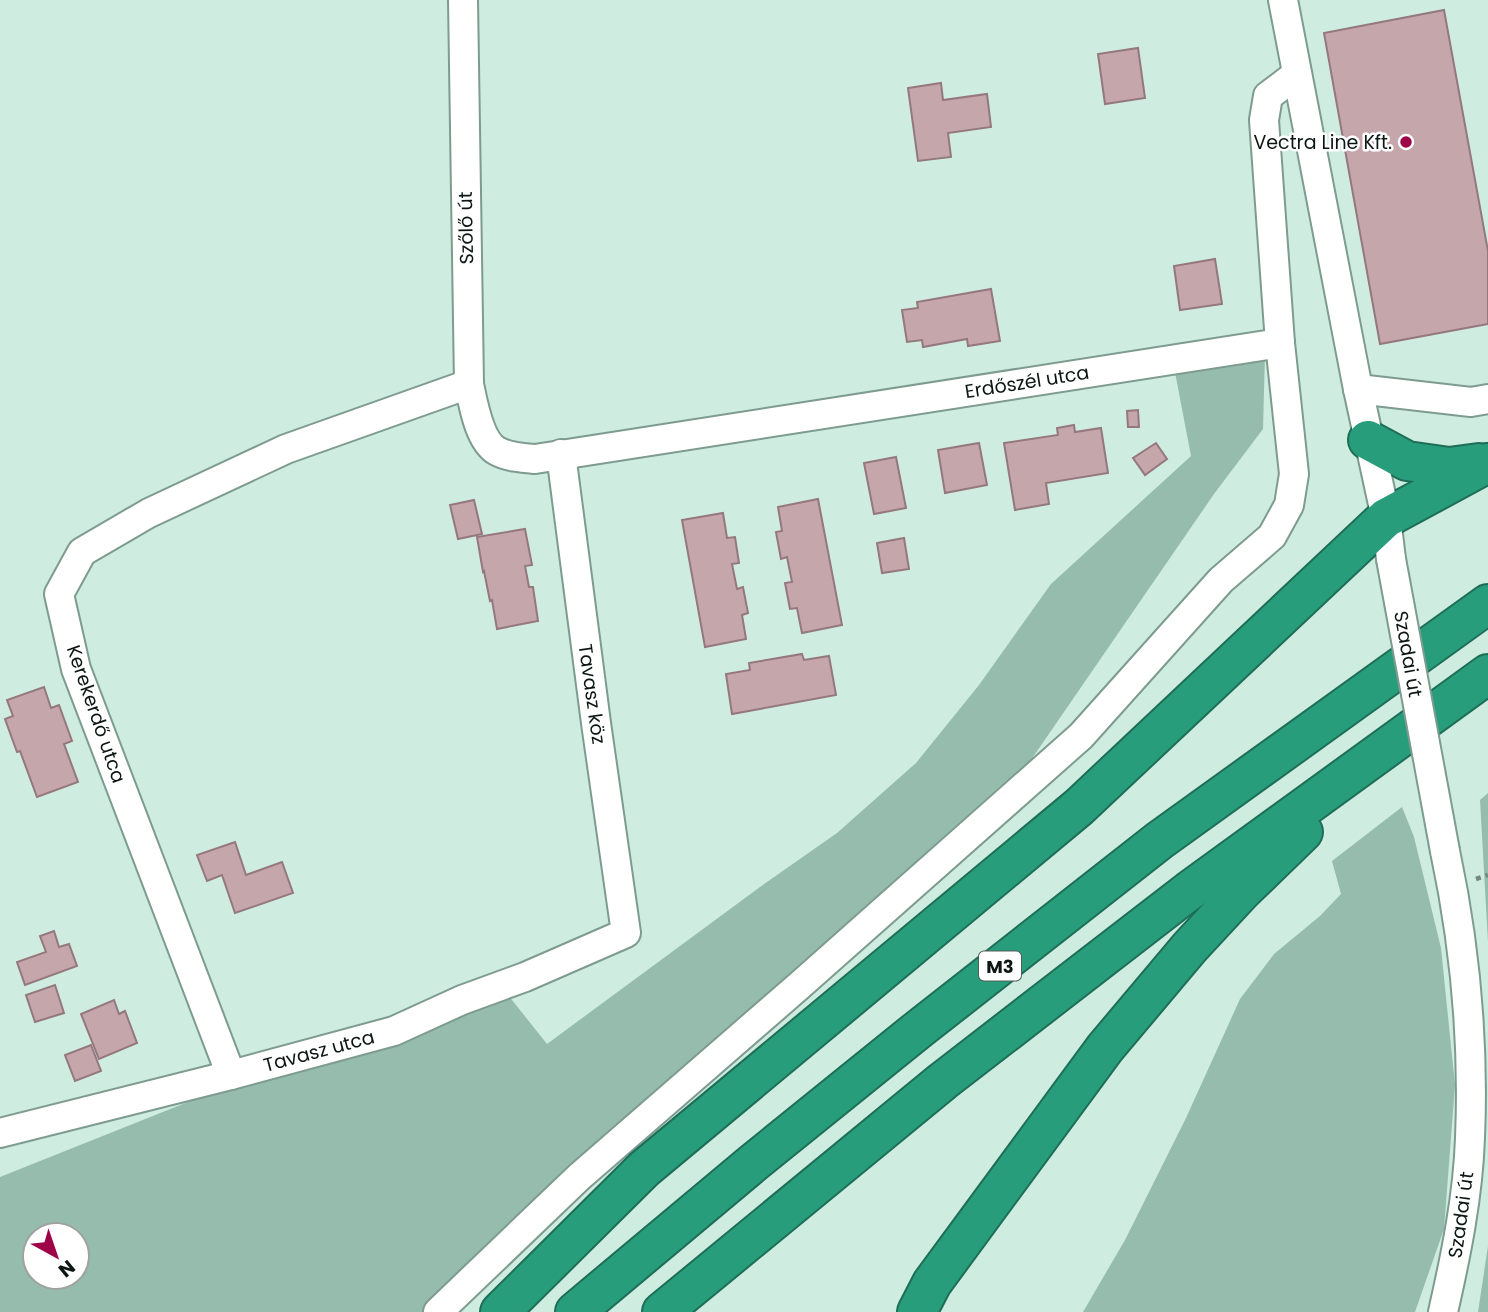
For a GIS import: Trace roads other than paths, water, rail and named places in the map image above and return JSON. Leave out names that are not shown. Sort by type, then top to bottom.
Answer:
[{"type":"highway","points":[[1368,440],[1407,461],[1449,467],[1488,462]]},
{"type":"highway","points":[[500,1312],[644,1169],[1079,807],[1386,518],[1488,462]]},
{"type":"highway","name":"M3","points":[[575,1312],[898,1046],[1160,840],[1488,604]]},
{"type":"highway","points":[[662,1312],[943,1081],[1189,891],[1488,674]]},
{"type":"highway","points":[[917,1312],[932,1283],[1105,1048],[1190,947],[1241,892],[1318,818],[1372,757]]},
{"type":"street","name":"Szőlő út","points":[[463,0],[469,384],[478,420],[494,450]]},
{"type":"street","name":"Szadai út","points":[[1283,0],[1357,389],[1386,518],[1391,559],[1452,888],[1464,971],[1471,1062],[1470,1140],[1455,1262],[1443,1312]]},
{"type":"street","points":[[438,1312],[579,1177],[1081,736],[1221,580],[1272,536],[1289,505],[1294,474],[1280,343],[1264,120],[1268,96],[1297,74]]},
{"type":"street","name":"Erdőszél utca","points":[[494,450],[514,457],[535,459],[1280,343]]},
{"type":"street","name":"Kerekerdő utca","points":[[231,1075],[76,669],[59,594],[82,552],[149,513],[286,449],[469,384]]},
{"type":"street","points":[[1357,389],[1471,402],[1488,399]]},
{"type":"street","name":"Tavasz köz","points":[[561,454],[626,933]]},
{"type":"street","name":"Tavasz utca","points":[[0,1133],[394,1031],[626,933]]},
{"type":"place","name":"Vectra Line Kft.","points":[[1406,142]]}]
